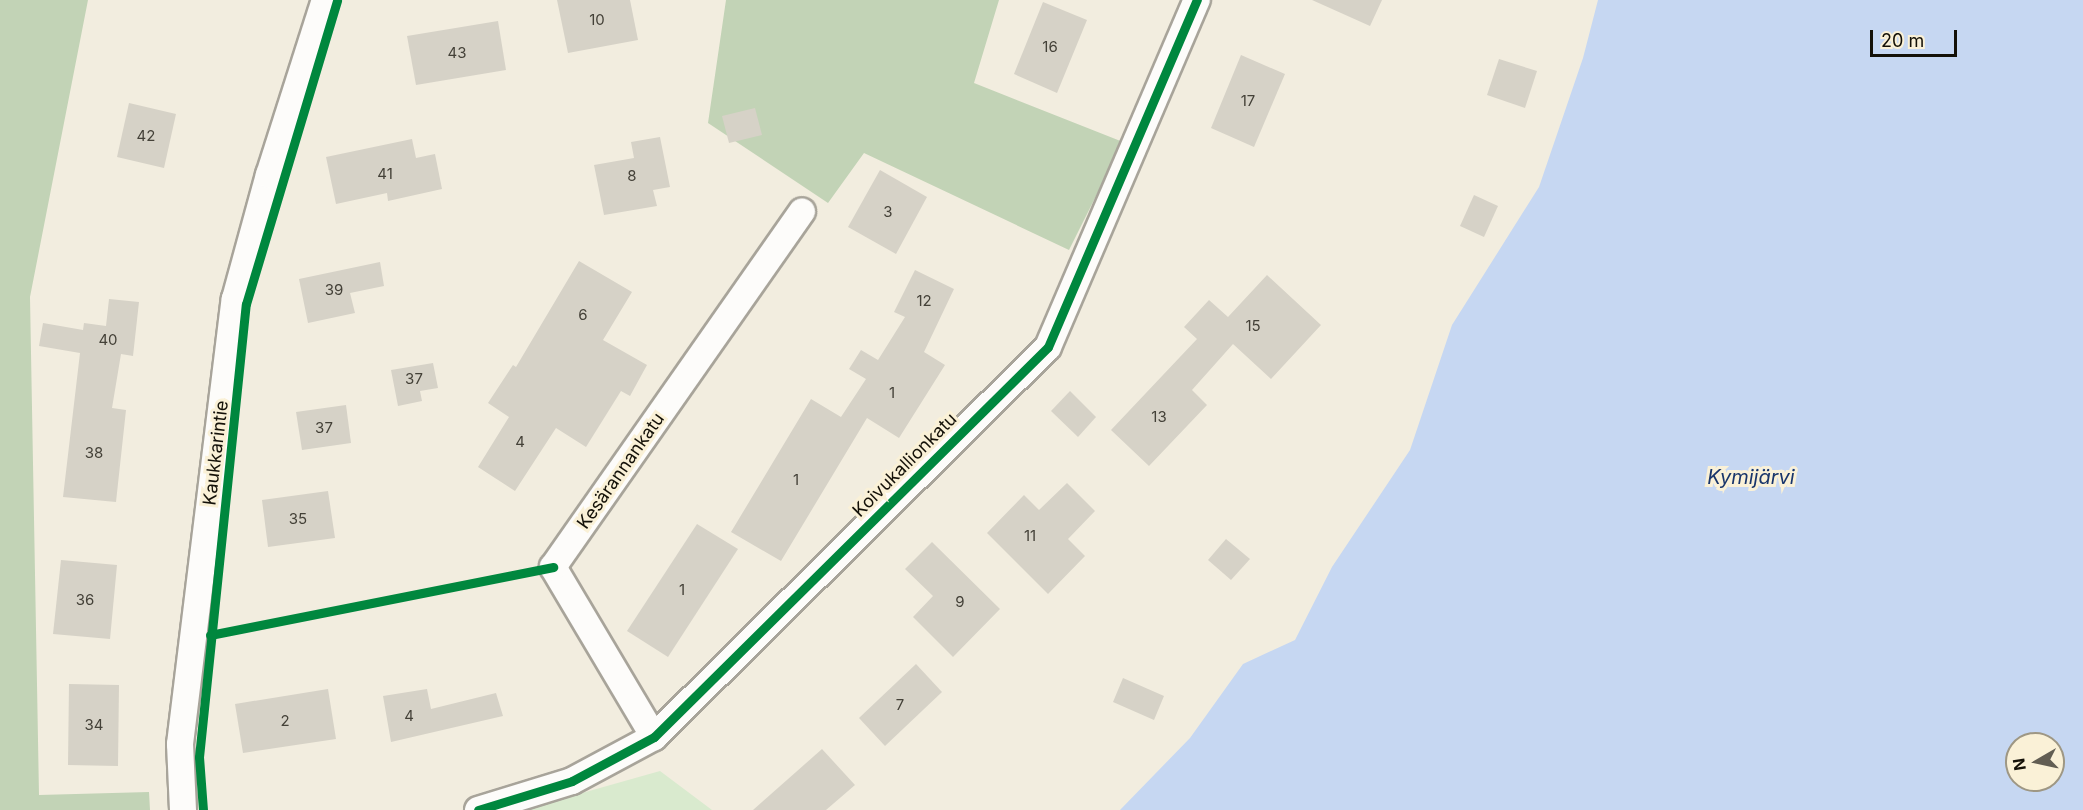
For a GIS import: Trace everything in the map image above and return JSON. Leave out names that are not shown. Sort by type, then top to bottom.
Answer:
[{"type":"street","name":"Kaukkarintie","points":[[183,810],[180,744],[236,299],[269,175],[325,0]]},
{"type":"street","name":"Koivukallionkatu","points":[[478,810],[572,781],[654,737],[1048,347],[1197,0]]},
{"type":"street","name":"Kesärannankatu","points":[[654,737],[553,567],[802,212]]},
{"type":"green space","points":[[0,0],[88,0],[30,297],[39,795],[149,792],[150,810],[0,810]]},
{"type":"green space","points":[[726,0],[999,0],[974,83],[1123,142],[1069,250],[864,153],[828,203],[708,123]]},
{"type":"green space","points":[[660,771],[712,810],[522,810]]},
{"type":"water","name":"Kymijärvi","points":[[1598,0],[2083,0],[2083,810],[1120,810],[1190,738],[1243,664],[1295,640],[1332,567],[1410,450],[1452,325],[1539,187],[1583,58]]},
{"type":"building","points":[[557,0],[630,0],[638,40],[568,53]]},
{"type":"building","points":[[1312,0],[1382,0],[1370,26]]},
{"type":"building","points":[[1043,2],[1087,20],[1057,93],[1014,74]]},
{"type":"building","points":[[498,21],[506,70],[416,85],[407,36]]},
{"type":"building","points":[[1241,55],[1285,74],[1254,147],[1211,128]]},
{"type":"building","points":[[1499,59],[1537,71],[1525,108],[1487,95]]},
{"type":"building","points":[[129,103],[176,114],[164,168],[117,157]]},
{"type":"building","points":[[755,108],[762,135],[729,143],[722,116]]},
{"type":"building","points":[[660,137],[670,187],[653,190],[657,206],[604,215],[594,165],[634,158],[631,142]]},
{"type":"building","points":[[412,139],[416,158],[435,154],[442,189],[388,201],[387,193],[336,204],[326,157]]},
{"type":"building","points":[[880,170],[927,197],[896,254],[848,227]]},
{"type":"building","points":[[1474,195],[1498,206],[1484,237],[1460,226]]},
{"type":"building","points":[[579,261],[632,292],[603,340],[647,365],[630,396],[621,391],[586,447],[556,428],[515,491],[478,467],[509,417],[488,403],[513,365],[516,367]]},
{"type":"building","points":[[380,262],[384,286],[350,293],[355,313],[308,323],[299,279]]},
{"type":"building","points":[[915,270],[954,289],[924,352],[945,365],[899,438],[867,418],[781,561],[731,532],[811,399],[841,417],[866,379],[849,369],[861,350],[878,360],[905,317],[894,312]]},
{"type":"building","points":[[1267,275],[1321,325],[1271,379],[1233,344],[1192,390],[1207,405],[1149,466],[1111,430],[1197,339],[1184,327],[1209,300],[1228,317]]},
{"type":"building","points":[[109,299],[139,302],[133,356],[121,354],[112,408],[126,410],[116,502],[63,497],[80,353],[39,346],[43,323],[83,330],[84,323],[106,326]]},
{"type":"building","points":[[433,363],[438,388],[420,391],[422,401],[398,406],[391,370]]},
{"type":"building","points":[[1070,391],[1096,417],[1078,437],[1051,411]]},
{"type":"building","points":[[346,405],[351,443],[302,450],[296,412]]},
{"type":"building","points":[[1067,483],[1095,511],[1068,539],[1085,556],[1048,594],[987,533],[1024,495],[1039,510]]},
{"type":"building","points":[[328,491],[335,538],[268,547],[262,500]]},
{"type":"building","points":[[697,524],[738,549],[668,657],[627,631]]},
{"type":"building","points":[[1226,539],[1250,559],[1231,580],[1208,560]]},
{"type":"building","points":[[932,542],[1000,609],[953,657],[913,617],[933,596],[905,569]]},
{"type":"building","points":[[61,560],[117,565],[110,639],[53,634]]},
{"type":"building","points":[[916,664],[942,692],[885,746],[859,718]]},
{"type":"building","points":[[1123,678],[1164,696],[1154,720],[1113,702]]},
{"type":"building","points":[[69,684],[119,685],[118,766],[68,765]]},
{"type":"building","points":[[328,689],[336,739],[243,753],[235,704]]},
{"type":"building","points":[[427,689],[431,709],[496,693],[503,716],[391,742],[383,696]]},
{"type":"building","points":[[822,749],[855,785],[826,810],[753,810]]},
{"type":"cycle path","points":[[203,810],[199,757],[246,304],[337,0]]},
{"type":"cycle path","points":[[478,810],[572,781],[654,737],[1048,347],[1197,0]]},
{"type":"cycle path","points":[[210,635],[553,567]]}]
